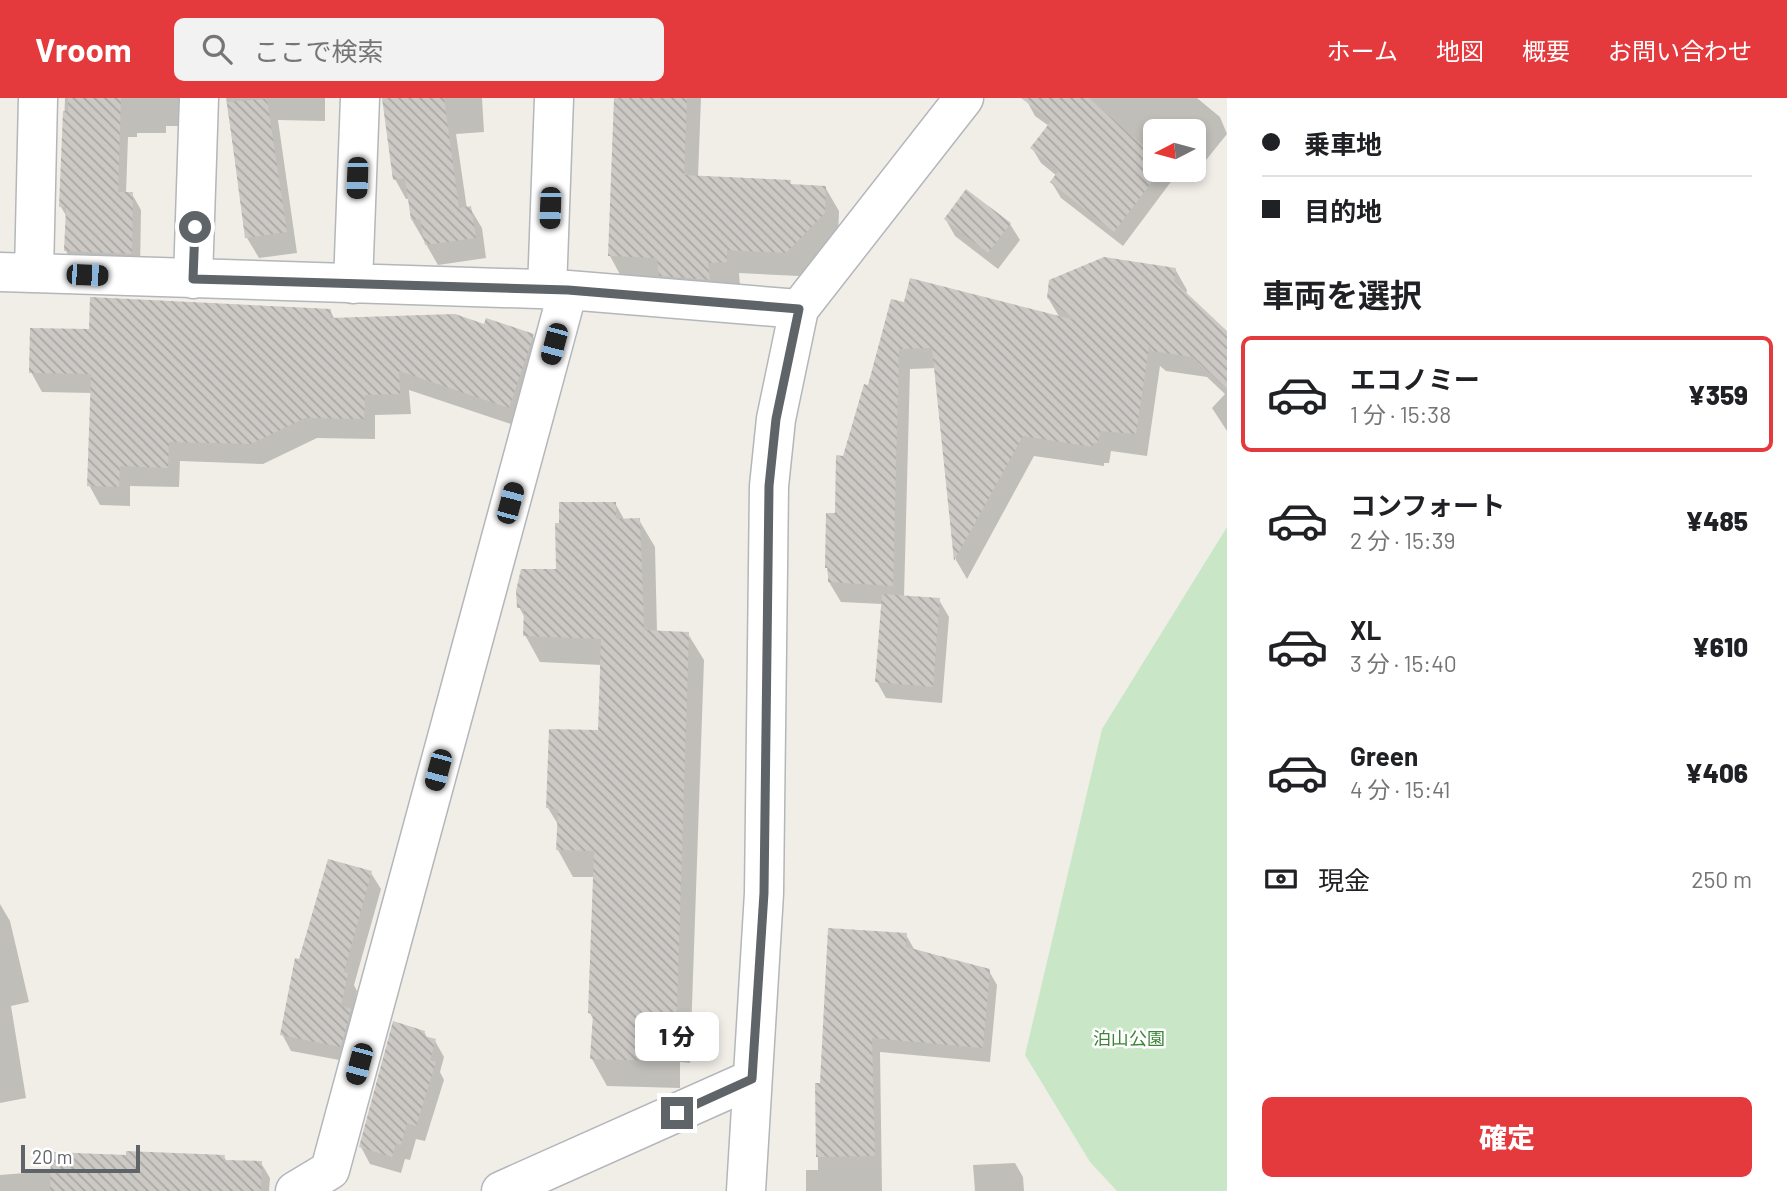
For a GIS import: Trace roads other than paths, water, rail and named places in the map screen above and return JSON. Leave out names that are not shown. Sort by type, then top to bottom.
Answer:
[{"type":"street","points":[[38,98],[17,273],[558,290],[799,309]]},
{"type":"street","points":[[193,279],[199,98]]},
{"type":"street","points":[[352,284],[360,98]]},
{"type":"street","points":[[295,1191],[330,1170],[558,290],[554,98]]},
{"type":"street","points":[[746,1191],[764,893],[769,486],[776,419],[799,309],[964,98]]},
{"type":"street","points":[[501,1191],[752,1079]]},
{"type":"park label","name":"泊山公園","points":[[1129,1039]]}]
